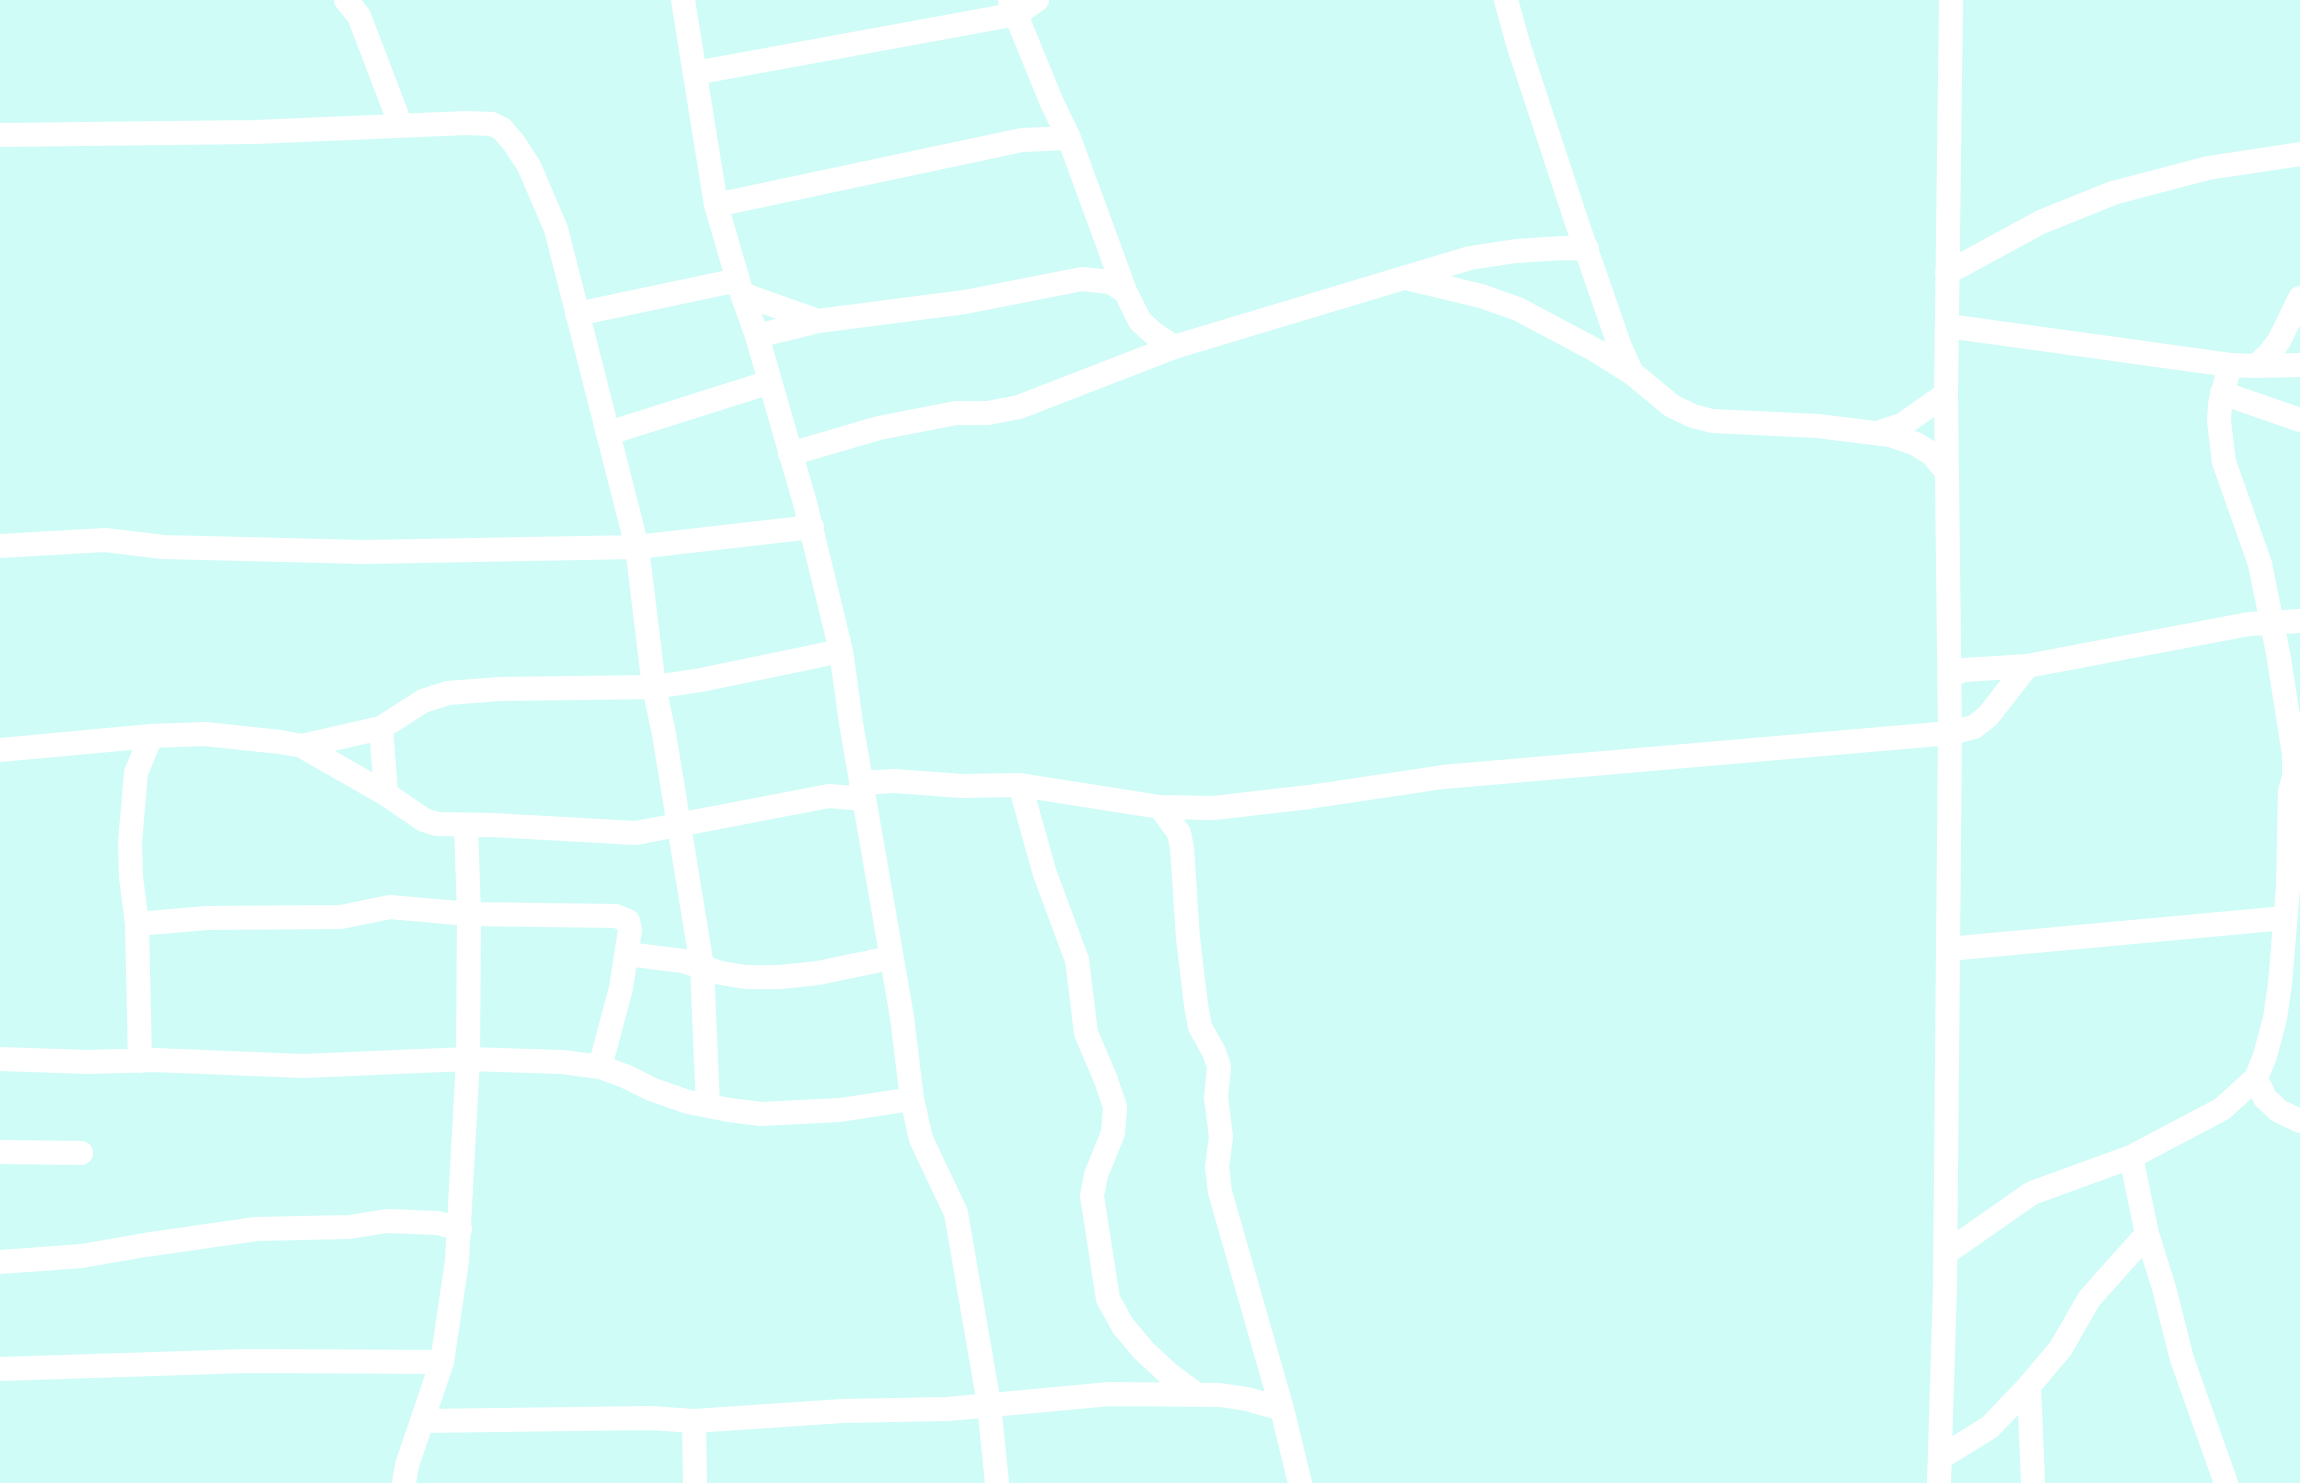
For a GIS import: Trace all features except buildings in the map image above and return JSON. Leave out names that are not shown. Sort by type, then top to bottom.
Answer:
[{"type":"street","points":[[346,0],[359,16],[401,126]]},
{"type":"street","points":[[683,0],[716,205],[757,336],[812,527],[841,651],[890,958],[902,1017],[912,1099],[921,1139],[956,1213],[989,1404],[997,1483]]},
{"type":"street","points":[[695,73],[1014,7],[1037,0]]},
{"type":"street","points":[[1506,0],[1519,47],[1577,222],[1620,347],[1632,373]]},
{"type":"street","points":[[1939,1483],[1946,1253],[1950,733],[1946,394],[1951,0]]},
{"type":"street","points":[[1014,7],[1052,103],[1069,138],[1125,291],[1140,321],[1174,347]]},
{"type":"street","points":[[1022,140],[1052,103]]},
{"type":"street","points":[[0,135],[255,132],[467,123],[492,124],[502,129],[529,166],[545,200],[566,263],[637,547],[654,687],[702,966],[708,1106]]},
{"type":"street","points":[[716,205],[1022,140],[1069,138]]},
{"type":"street","points":[[1947,273],[2041,222],[2113,192],[2208,168],[2300,154]]},
{"type":"street","points":[[1563,248],[1577,222]]},
{"type":"street","points":[[790,454],[879,428],[956,413],[988,413],[1019,407],[1174,347],[1470,258],[1516,251],[1587,249]]},
{"type":"street","points":[[1406,278],[1481,296],[1518,309],[1597,351],[1632,373],[1672,406],[1693,416],[1712,422],[1818,426],[1878,433],[1916,444],[1932,454],[1947,472]]},
{"type":"street","points":[[757,336],[818,321],[965,302],[1082,279],[1110,282],[1125,291]]},
{"type":"street","points":[[577,314],[740,287],[818,321]]},
{"type":"street","points":[[2256,366],[2279,341],[2300,298]]},
{"type":"street","points":[[1948,326],[2230,365],[2300,365]]},
{"type":"street","points":[[1946,1253],[2032,1193],[2131,1157],[2222,1109],[2256,1078],[2265,1056],[2275,1018],[2280,984],[2295,790],[2294,754],[2260,564],[2224,462],[2219,421],[2222,393],[2230,365]]},
{"type":"street","points":[[609,433],[770,382]]},
{"type":"street","points":[[2222,393],[2300,420]]},
{"type":"street","points":[[1878,433],[1902,425],[1946,394]]},
{"type":"street","points":[[0,546],[105,540],[163,547],[365,552],[637,547],[812,527]]},
{"type":"street","points":[[1949,675],[1964,670],[2027,666],[2272,622],[2300,621]]},
{"type":"street","points":[[302,746],[381,728],[423,701],[448,693],[499,689],[654,687],[701,680],[841,651]]},
{"type":"street","points":[[0,750],[151,736],[206,734],[260,739],[302,746],[386,794],[424,820],[437,824],[636,833],[829,795],[863,791],[894,782],[962,786],[1020,785],[1160,807],[1214,807],[1309,797],[1443,777],[1950,733],[1974,726],[1988,716],[2027,666]]},
{"type":"street","points":[[381,728],[386,794]]},
{"type":"street","points":[[140,1061],[137,924],[131,877],[130,842],[136,773],[151,736]]},
{"type":"street","points":[[117,739],[136,773]]},
{"type":"street","points":[[1020,785],[1045,874],[1077,960],[1086,1033],[1107,1080],[1115,1107],[1113,1133],[1096,1175],[1092,1196],[1108,1299],[1123,1326],[1144,1351],[1170,1375],[1196,1394]]},
{"type":"street","points":[[1160,807],[1179,833],[1196,1005],[1200,1027],[1214,1052],[1219,1067],[1215,1097],[1221,1137],[1217,1167],[1220,1192],[1282,1408],[1300,1483]]},
{"type":"street","points":[[404,1483],[407,1465],[442,1362],[460,1229],[468,1059],[469,914],[466,825]]},
{"type":"street","points":[[137,924],[207,918],[341,917],[390,907],[469,914],[616,916],[627,921],[630,930],[621,988],[600,1067]]},
{"type":"street","points":[[1948,949],[2285,918]]},
{"type":"street","points":[[627,954],[683,961],[721,973],[745,977],[818,974],[890,958]]},
{"type":"street","points":[[0,1059],[154,1060],[303,1066],[468,1059],[562,1062],[600,1067],[688,1102],[761,1114],[840,1110],[912,1099]]},
{"type":"street","points":[[2256,1078],[2265,1098],[2279,1111],[2300,1121]]},
{"type":"street","points":[[0,1152],[81,1153]]},
{"type":"street","points":[[2131,1157],[2147,1234],[2164,1288],[2182,1359],[2226,1483]]},
{"type":"street","points":[[0,1262],[82,1256],[256,1229],[349,1227],[387,1221],[438,1223],[460,1229]]},
{"type":"street","points":[[1940,1458],[1990,1427],[2029,1386],[2061,1348],[2089,1299],[2147,1234]]},
{"type":"street","points":[[0,1369],[247,1361],[442,1362]]},
{"type":"street","points":[[2029,1386],[2033,1483]]},
{"type":"street","points":[[423,1421],[650,1418],[694,1421],[842,1411],[948,1409],[1110,1394],[1196,1394],[1247,1400],[1282,1408]]},
{"type":"street","points":[[694,1421],[696,1483]]}]
